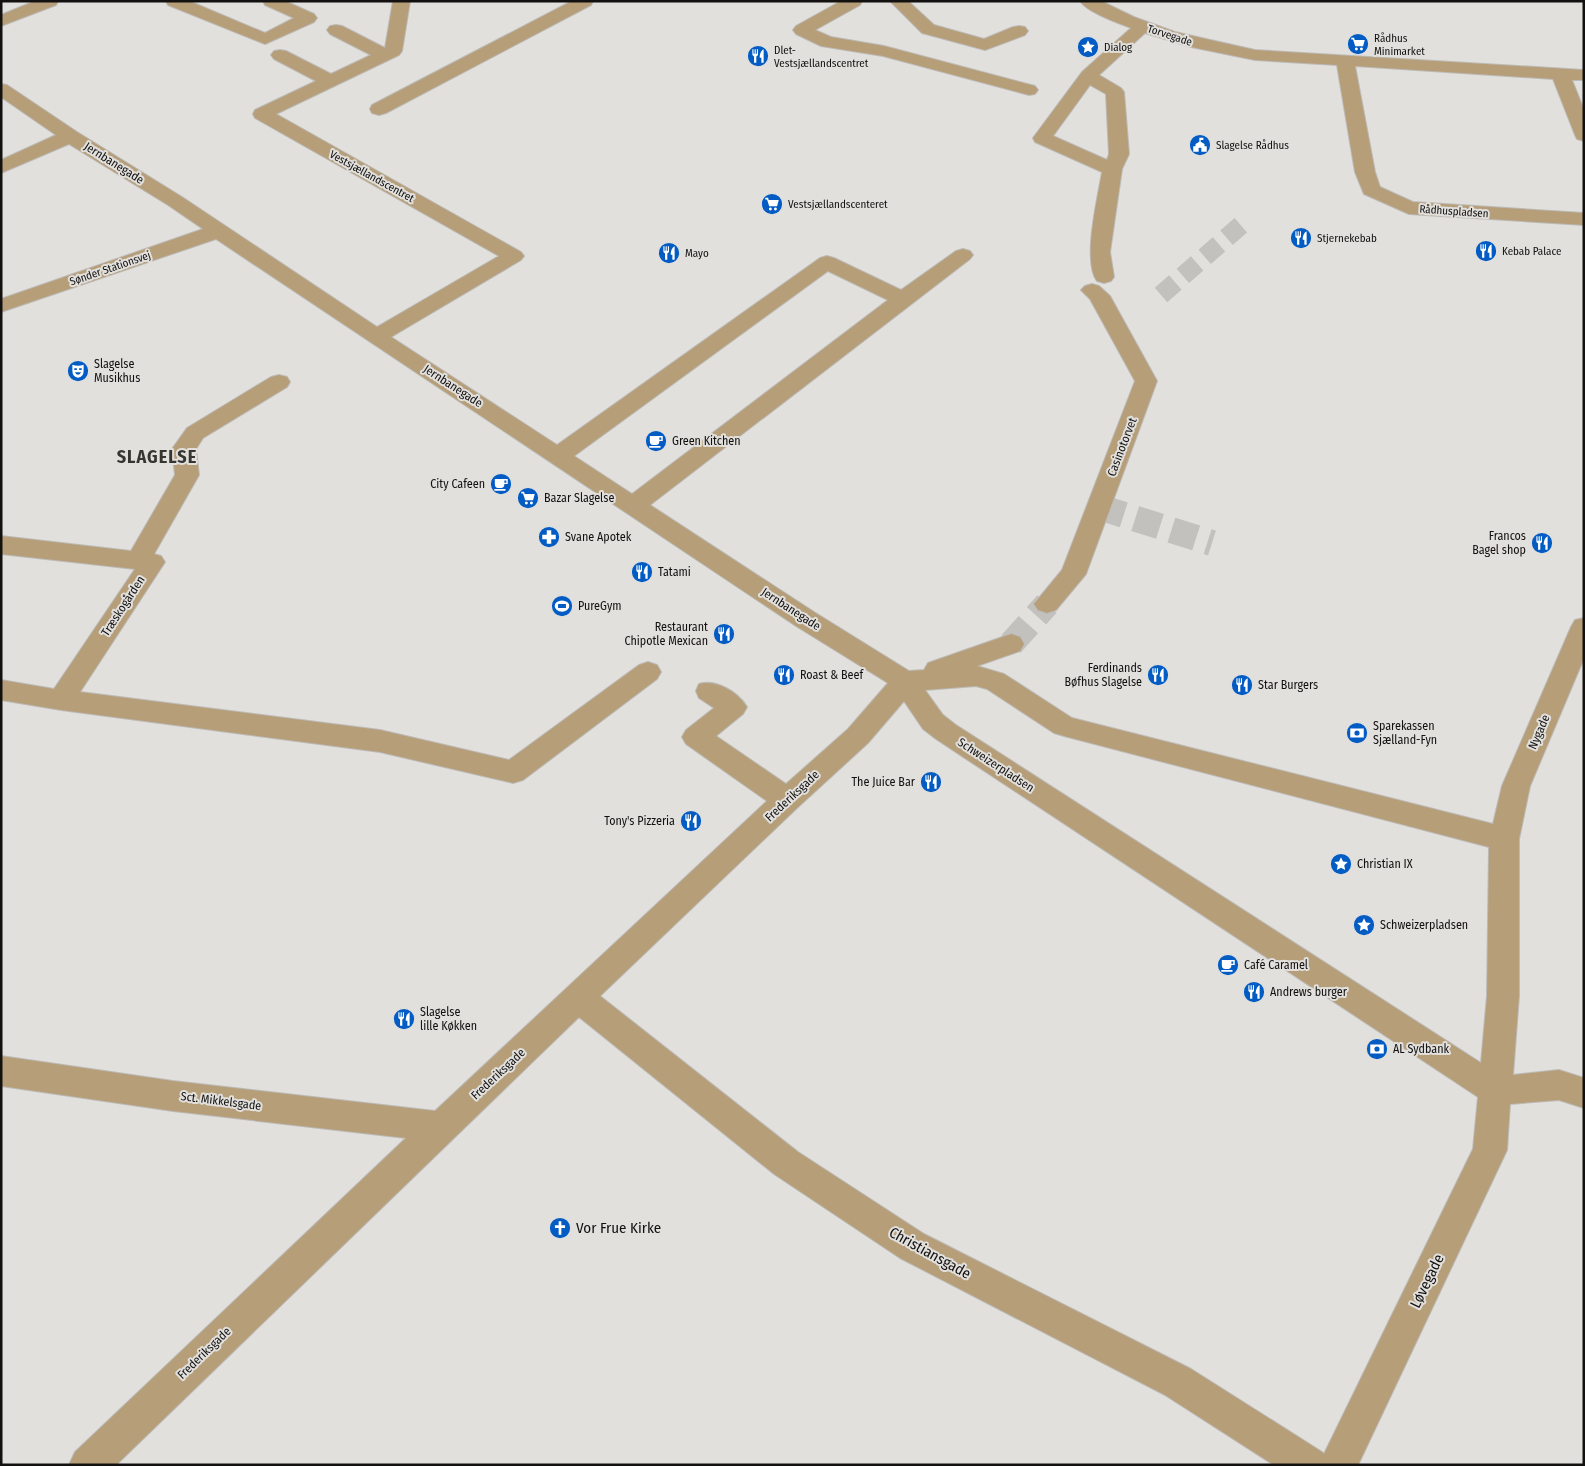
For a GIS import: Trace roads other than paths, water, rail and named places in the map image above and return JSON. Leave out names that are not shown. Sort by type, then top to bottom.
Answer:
[{"type":"street","points":[[1,21],[50,1]]},
{"type":"street","points":[[174,1],[265,39],[308,18],[271,1]]},
{"type":"street","points":[[336,30],[384,55],[393,51],[402,1]]},
{"type":"street","points":[[379,109],[585,1]]},
{"type":"street","points":[[854,1],[802,30],[827,42],[884,51],[1029,90]]},
{"type":"street","points":[[898,1],[928,29],[985,45],[1019,31]]},
{"type":"street","name":"Torvegade","points":[[1088,1],[1143,26],[1208,46],[1255,55],[1345,60]]},
{"type":"street","points":[[1112,168],[1042,138],[1088,76],[1143,26]]},
{"type":"street","points":[[280,55],[330,81]]},
{"type":"street","name":"Vestsjællandscentret","points":[[377,336],[514,256],[262,114],[384,55]]},
{"type":"street","points":[[1345,60],[1584,75]]},
{"type":"street","name":"Rådhuspladsen","points":[[1345,60],[1365,172],[1371,190],[1408,208],[1584,219]]},
{"type":"street","points":[[1560,74],[1584,135]]},
{"type":"street","name":"Casinotorvet","points":[[1047,604],[1073,574],[1146,381],[1099,296],[1100,252],[1112,168],[1119,154],[1115,92],[1088,76]]},
{"type":"street","name":"Jernbanegade","points":[[1,89],[559,455],[805,619],[905,681]]},
{"type":"street","points":[[1,167],[70,136]]},
{"type":"street","name":"Sønder Stationsvej","points":[[1,306],[218,231]]},
{"type":"street","points":[[634,505],[963,255]]},
{"type":"street","points":[[559,455],[827,262],[903,299]]},
{"type":"street","points":[[138,560],[187,475],[184,448],[195,433],[280,382]]},
{"type":"street","name":"Træskogården","points":[[1,545],[152,562],[62,700]]},
{"type":"street","name":"Nygade","points":[[1504,839],[1516,786],[1584,627]]},
{"type":"street","points":[[905,681],[1011,644]]},
{"type":"street","points":[[1,690],[62,700],[380,740],[513,772],[648,672]]},
{"type":"street","points":[[905,681],[976,676],[995,681],[1064,726],[1504,839],[1504,996],[1496,1091],[1559,1085],[1584,1093]]},
{"type":"street","name":"Frederiksgade","points":[[88,1465],[441,1127],[787,800],[858,736],[905,681]]},
{"type":"street","name":"Schweizerpladsen","points":[[905,681],[933,722],[946,732],[1496,1091]]},
{"type":"street","points":[[708,691],[733,708],[696,737],[787,800]]},
{"type":"street","name":"Christiansgade","points":[[579,998],[786,1163],[912,1246],[1178,1382],[1309,1465]]},
{"type":"street","name":"Sct. Mikkelsgade","points":[[1,1071],[172,1096],[441,1127]]},
{"type":"street","name":"Løvegade","points":[[1338,1465],[1490,1150],[1496,1091]]},
{"type":"tunnel","points":[[1161,295],[1248,219]]},
{"type":"tunnel","points":[[1099,507],[1212,543]]},
{"type":"tunnel","points":[[1011,644],[1047,604]]},
{"type":"place","name":"Rådhus Minimarket","points":[[1358,44]]},
{"type":"place","name":"Dialog","points":[[1088,47]]},
{"type":"place","name":"Dlet- Vestsjællandscentret","points":[[758,56]]},
{"type":"place","name":"Slagelse Rådhus","points":[[1200,145]]},
{"type":"place","name":"Vestsjællandscenteret","points":[[772,204]]},
{"type":"place","name":"Stjernekebab","points":[[1301,238]]},
{"type":"place","name":"Kebab Palace","points":[[1486,251]]},
{"type":"place","name":"Mayo","points":[[669,253]]},
{"type":"place","name":"Slagelse Musikhus","points":[[78,371]]},
{"type":"place","name":"Green Kitchen","points":[[656,441]]},
{"type":"place","name":"City Cafeen","points":[[501,484]]},
{"type":"place","name":"Bazar Slagelse","points":[[528,498]]},
{"type":"place","name":"Svane Apotek","points":[[549,537]]},
{"type":"place","name":"Francos Bagel shop","points":[[1542,543]]},
{"type":"place","name":"Tatami","points":[[642,572]]},
{"type":"place","name":"PureGym","points":[[562,606]]},
{"type":"place","name":"Restaurant Chipotle Mexican","points":[[724,634]]},
{"type":"place","name":"Roast & Beef","points":[[784,675]]},
{"type":"place","name":"Ferdinands Bøfhus Slagelse","points":[[1158,675]]},
{"type":"place","name":"Star Burgers","points":[[1242,685]]},
{"type":"place","name":"Sparekassen Sjælland-Fyn","points":[[1357,733]]},
{"type":"place","name":"The Juice Bar","points":[[931,782]]},
{"type":"place","name":"Tony's Pizzeria","points":[[691,821]]},
{"type":"place","name":"Christian IX","points":[[1341,864]]},
{"type":"place","name":"Schweizerpladsen","points":[[1364,925]]},
{"type":"place","name":"Café Caramel","points":[[1228,965]]},
{"type":"place","name":"Andrews burger","points":[[1254,992]]},
{"type":"place","name":"Slagelse lille Køkken","points":[[404,1019]]},
{"type":"place","name":"AL Sydbank","points":[[1377,1049]]},
{"type":"place","name":"Vor Frue Kirke","points":[[560,1228]]},
{"type":"district","name":"SLAGELSE","points":[[157,457]]}]
